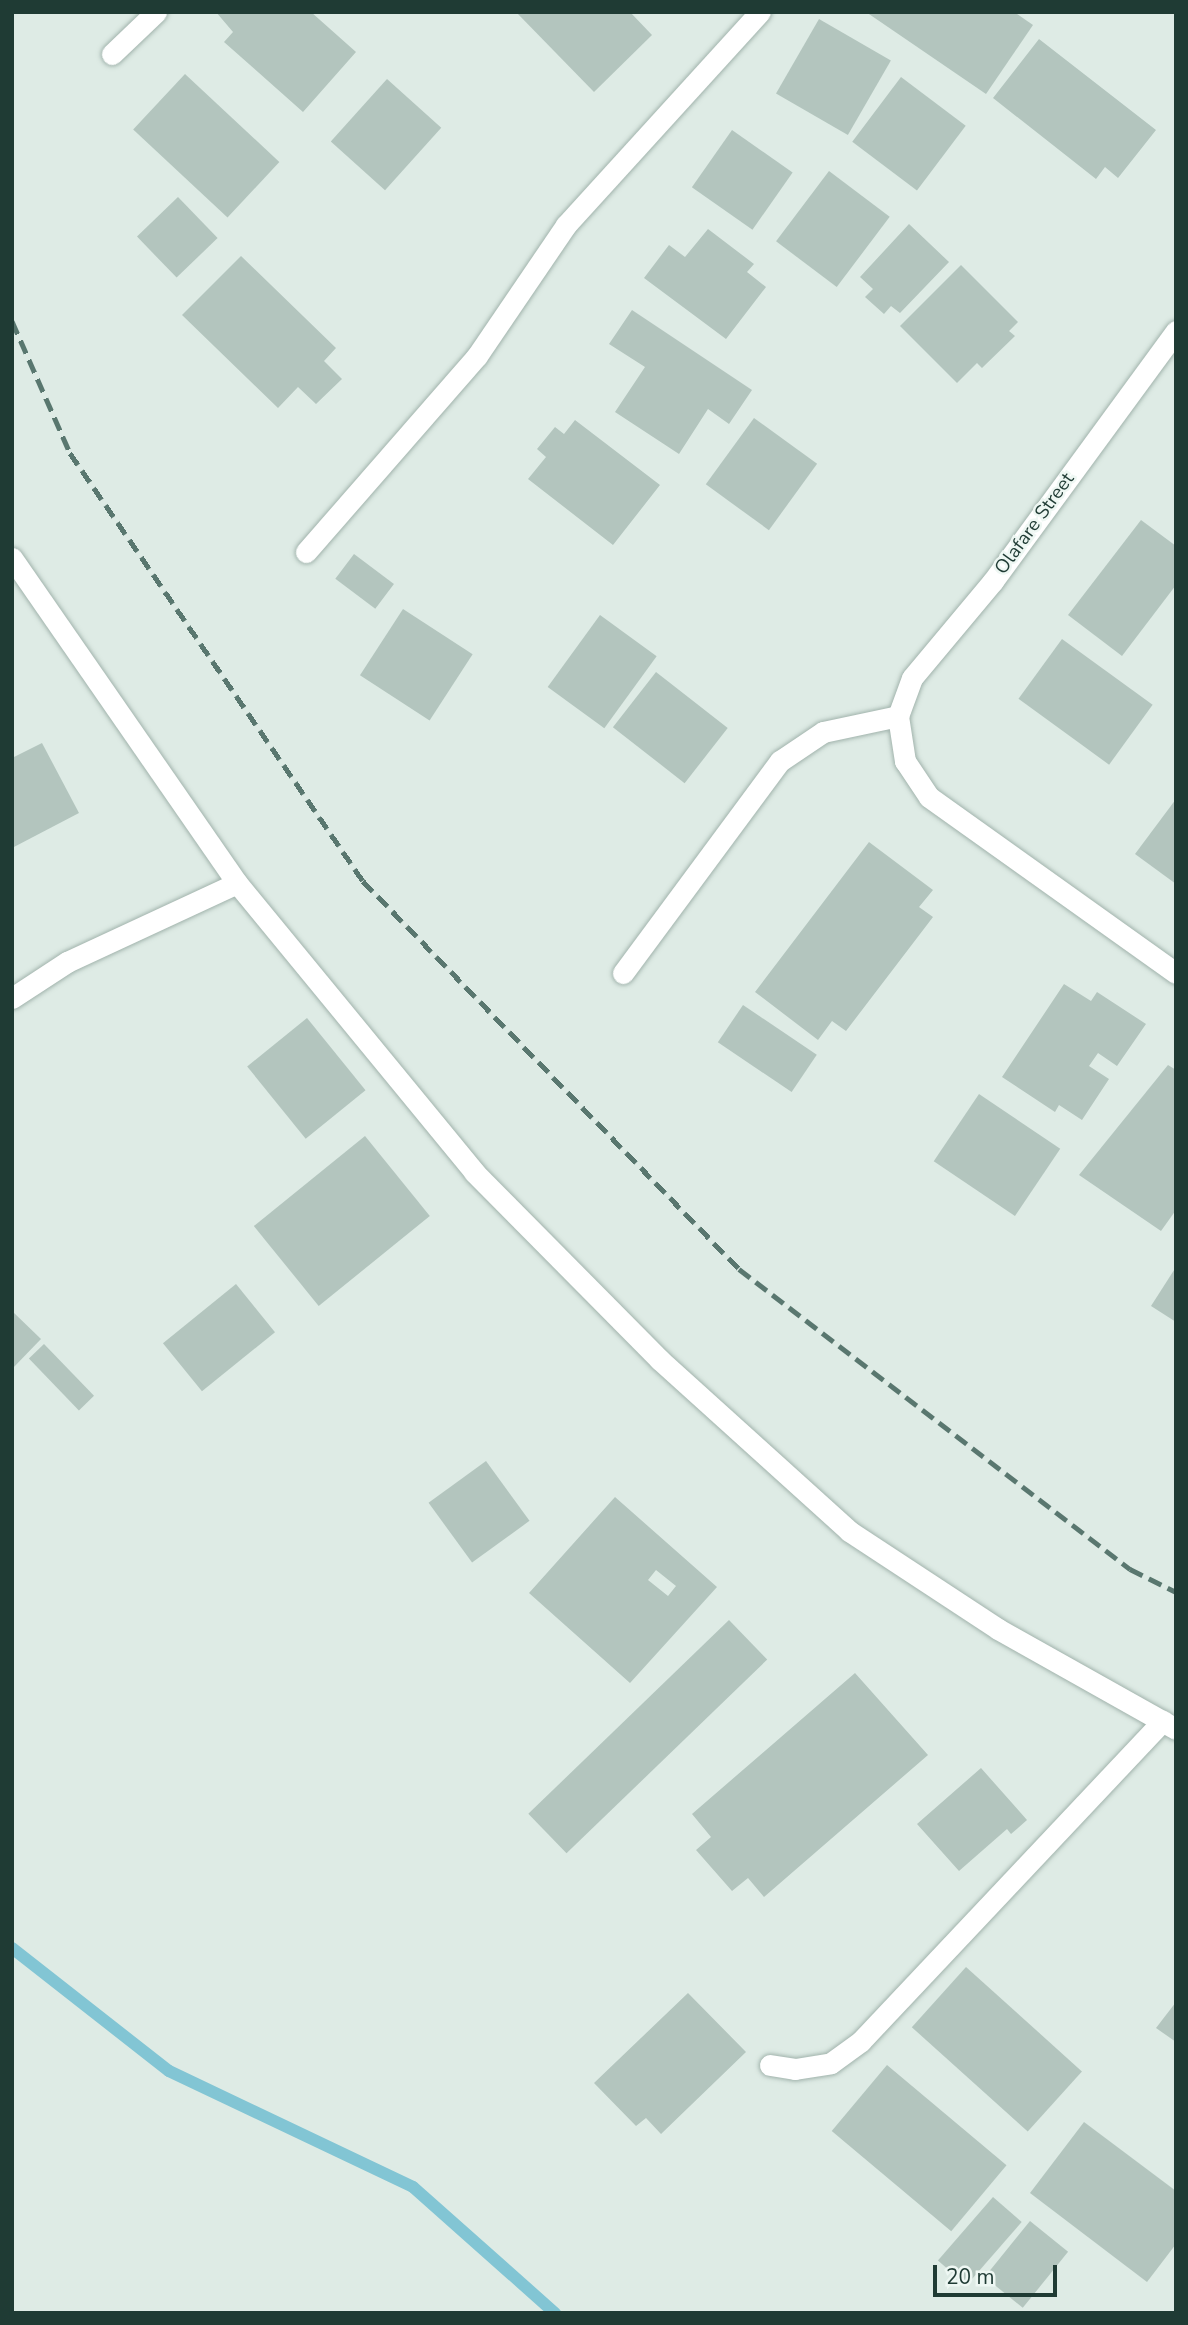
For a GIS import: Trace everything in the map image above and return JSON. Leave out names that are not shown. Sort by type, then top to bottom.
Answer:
[{"type":"street","points":[[112,54],[156,12]]},
{"type":"street","points":[[306,552],[477,356],[566,225],[748,16]]},
{"type":"street","name":"Olafare Street","points":[[898,716],[912,678],[993,581],[1176,331]]},
{"type":"street","points":[[12,558],[237,883],[474,1172],[690,1387],[849,1531],[998,1629],[1170,1725],[861,2041],[831,2063],[795,2069],[770,2065]]},
{"type":"street","points":[[623,973],[780,761],[823,732],[898,716],[905,761],[929,797],[1176,973]]},
{"type":"street","points":[[12,998],[67,962],[237,883]]},
{"type":"building","points":[[216,12],[311,12],[356,52],[303,112],[224,42],[233,32]]},
{"type":"building","points":[[516,12],[630,12],[652,35],[594,92]]},
{"type":"building","points":[[866,12],[1014,12],[1033,25],[986,94]]},
{"type":"building","points":[[819,19],[891,60],[848,135],[776,93]]},
{"type":"building","points":[[1039,39],[1156,130],[1118,178],[1105,167],[1096,179],[993,98]]},
{"type":"building","points":[[185,74],[279,162],[228,218],[133,130]]},
{"type":"building","points":[[901,77],[966,126],[917,190],[852,142]]},
{"type":"building","points":[[387,79],[441,128],[385,190],[331,141]]},
{"type":"building","points":[[732,130],[793,172],[752,230],[692,187]]},
{"type":"building","points":[[829,171],[890,217],[837,287],[776,241]]},
{"type":"building","points":[[178,197],[218,238],[177,278],[137,237]]},
{"type":"building","points":[[909,224],[949,262],[900,313],[891,306],[884,314],[865,297],[873,289],[860,277]]},
{"type":"building","points":[[708,229],[754,264],[747,272],[766,287],[726,339],[644,278],[669,245],[685,257]]},
{"type":"building","points":[[241,256],[336,348],[324,361],[342,379],[316,404],[298,387],[278,408],[182,315]]},
{"type":"building","points":[[961,265],[1018,322],[1009,331],[1015,336],[982,368],[977,363],[957,383],[900,326]]},
{"type":"building","points":[[632,310],[752,390],[729,424],[708,409],[679,454],[615,412],[645,367],[609,344]]},
{"type":"building","points":[[754,418],[817,464],[769,530],[706,484]]},
{"type":"building","points":[[575,420],[660,485],[613,545],[528,479],[546,457],[537,449],[555,427],[564,434]]},
{"type":"building","points":[[1141,520],[1176,546],[1176,585],[1122,656],[1068,615]]},
{"type":"building","points":[[354,554],[394,584],[375,609],[335,579]]},
{"type":"building","points":[[403,609],[473,654],[430,720],[360,675]]},
{"type":"building","points":[[600,615],[657,656],[604,728],[548,687]]},
{"type":"building","points":[[1062,639],[1153,705],[1109,765],[1019,699]]},
{"type":"building","points":[[656,672],[728,728],[685,783],[613,727]]},
{"type":"building","points":[[42,743],[79,813],[12,848],[12,758]]},
{"type":"building","points":[[1176,799],[1176,884],[1135,854]]},
{"type":"building","points":[[869,842],[933,890],[919,907],[933,917],[846,1031],[832,1021],[818,1040],[755,992]]},
{"type":"building","points":[[1064,984],[1091,1001],[1097,992],[1146,1024],[1117,1066],[1098,1053],[1089,1066],[1109,1079],[1082,1120],[1059,1105],[1055,1112],[1002,1077]]},
{"type":"building","points":[[743,1005],[817,1055],[792,1092],[718,1042]]},
{"type":"building","points":[[307,1018],[366,1090],[306,1139],[247,1066]]},
{"type":"building","points":[[1168,1065],[1176,1070],[1176,1210],[1161,1231],[1079,1175]]},
{"type":"building","points":[[979,1094],[1060,1149],[1015,1216],[934,1161]]},
{"type":"building","points":[[365,1136],[430,1216],[319,1306],[254,1226]]},
{"type":"building","points":[[1176,1267],[1176,1322],[1151,1306]]},
{"type":"building","points":[[236,1284],[275,1332],[202,1391],[163,1343]]},
{"type":"building","points":[[12,1311],[41,1339],[12,1369]]},
{"type":"building","points":[[44,1344],[94,1396],[79,1410],[29,1359]]},
{"type":"building","points":[[486,1461],[529,1521],[472,1563],[429,1503]]},
{"type":"building","points":[[615,1497],[717,1587],[630,1683],[529,1593]],"holes":[[[656,1570],[676,1586],[668,1596],[648,1580]]]},
{"type":"building","points":[[729,1620],[767,1660],[567,1853],[528,1814]]},
{"type":"building","points":[[855,1673],[928,1755],[764,1897],[748,1878],[732,1891],[696,1850],[711,1837],[692,1814]]},
{"type":"building","points":[[981,1768],[1027,1820],[1011,1834],[1007,1829],[959,1871],[917,1824]]},
{"type":"building","points":[[966,1967],[1082,2071],[1028,2132],[912,2027]]},
{"type":"building","points":[[688,1993],[746,2052],[661,2134],[646,2118],[636,2126],[594,2083]]},
{"type":"building","points":[[1176,2002],[1176,2042],[1156,2028]]},
{"type":"building","points":[[887,2065],[1007,2165],[951,2231],[832,2131]]},
{"type":"building","points":[[1084,2122],[1176,2191],[1176,2244],[1147,2282],[1030,2193]]},
{"type":"building","points":[[993,2197],[1022,2222],[967,2285],[938,2260]]},
{"type":"building","points":[[1030,2221],[1068,2252],[1023,2308],[985,2277]]},
{"type":"waterway","points":[[12,1948],[169,2071],[413,2187],[555,2313]]},
{"type":"railway","points":[[12,321],[70,453],[363,881],[739,1269],[1130,1569],[1176,1592]]}]
